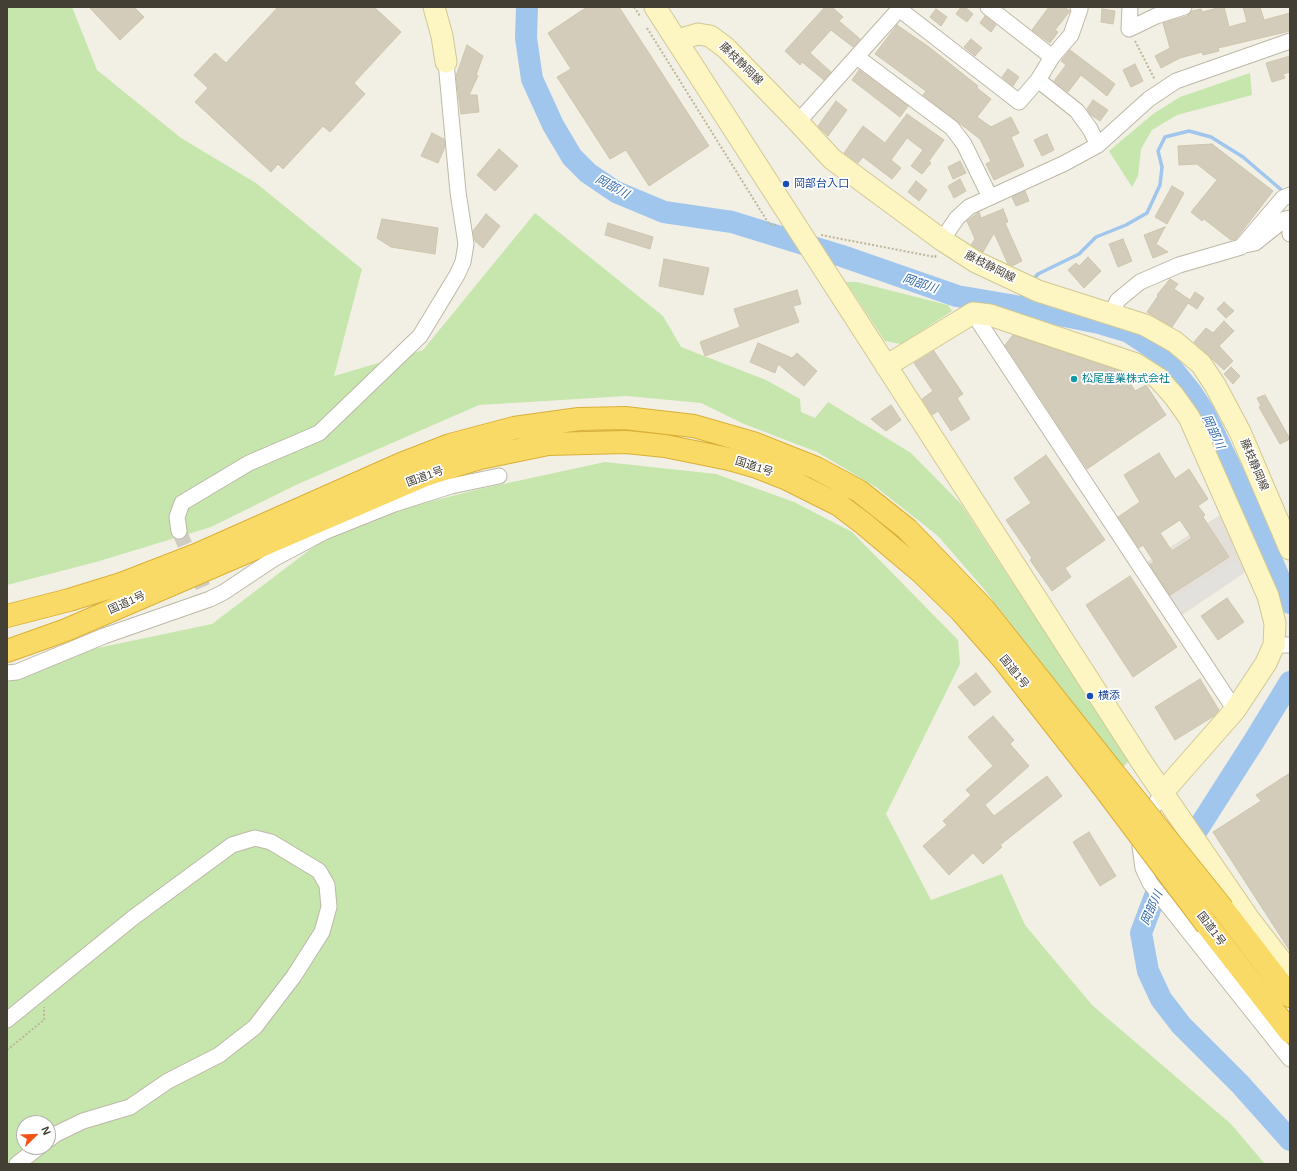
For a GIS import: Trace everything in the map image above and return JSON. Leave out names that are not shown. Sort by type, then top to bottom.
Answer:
[{"type":"highway","name":"国道1号","points":[[7,616],[69,600],[121,584],[196,555],[401,464],[450,445],[514,428],[579,419],[625,418],[694,426],[753,443],[816,468],[860,492],[907,529],[984,608],[1107,778],[1201,933],[1290,1032]]},
{"type":"highway","name":"国道1号","points":[[7,651],[66,630],[184,578],[435,472],[480,458],[548,444],[619,442],[665,446],[728,459],[778,475],[839,505],[921,572],[962,611],[1223,909],[1290,996]]},
{"type":"street","points":[[179,531],[177,517],[182,503],[250,463],[319,433],[420,336],[457,275],[463,262],[466,244],[458,192],[446,62],[442,36],[434,7]]},
{"type":"street","points":[[655,7],[1163,792],[1249,919],[1290,972]]},
{"type":"street","points":[[988,7],[1052,57]]},
{"type":"street","points":[[798,122],[900,8],[1019,102],[1038,80],[1052,57],[1071,35],[1080,8],[1078,7]]},
{"type":"street","points":[[1130,7],[1129,29],[1156,16],[1184,7]]},
{"type":"street","name":"藤枝静岡線","points":[[677,40],[698,34],[710,36],[726,48],[832,159],[942,240],[976,262],[1038,291],[1111,313],[1151,328],[1175,342],[1201,364],[1215,385],[1240,432],[1290,549]]},
{"type":"street","points":[[942,240],[957,218],[969,207],[1065,163],[1098,145],[1160,91],[1176,81],[1192,74],[1290,41]]},
{"type":"street","points":[[857,57],[952,128],[964,144],[990,197]]},
{"type":"street","points":[[1038,80],[1076,111],[1090,129],[1098,145]]},
{"type":"street","points":[[1241,247],[1283,198],[1290,195]]},
{"type":"street","points":[[1111,313],[1118,300],[1140,282],[1179,265],[1255,243],[1285,219],[1290,218]]},
{"type":"street","points":[[1290,226],[1290,234]]},
{"type":"street","points":[[886,366],[973,313],[1002,318],[1136,364],[1158,378],[1189,417],[1268,596],[1275,624],[1285,645],[1266,663],[1235,710],[1163,792],[1151,811],[1140,846],[1143,868],[1150,883],[1201,933],[1290,1059]]},
{"type":"street","points":[[973,313],[1235,710]]},
{"type":"street","points":[[7,673],[17,672],[207,593],[324,532],[394,504],[451,486],[499,476]]},
{"type":"street","points":[[7,1020],[18,1013],[42,990],[134,917],[232,844],[255,838],[272,842],[319,871],[327,885],[329,907],[322,932],[294,976],[255,1027],[220,1055],[168,1081],[130,1107],[83,1121],[56,1134]]},
{"type":"street","points":[[17,1164],[29,1155]]},
{"type":"path","points":[[1129,29],[1160,91]]},
{"type":"path","points":[[7,1050],[44,1020],[42,990]]},
{"type":"shaded area","points":[[1223,513],[1247,571],[1179,617],[1144,564]]},
{"type":"shaded area","points":[[1236,559],[1244,571],[1180,612],[1172,600]]},
{"type":"green space","points":[[7,7],[72,7],[97,70],[181,138],[256,183],[362,269],[334,376],[423,350],[535,213],[663,316],[681,347],[766,380],[800,399],[801,412],[815,418],[828,402],[911,453],[961,504],[1129,761],[1123,767],[984,589],[938,536],[876,487],[817,452],[744,424],[701,403],[627,396],[479,405],[298,484],[211,527],[96,562],[7,585]]},
{"type":"green space","points":[[1250,73],[1252,95],[1177,115],[1152,130],[1141,149],[1138,176],[1132,187],[1109,151],[1153,114],[1180,97]]},
{"type":"green space","points":[[846,282],[857,282],[948,305],[952,311],[901,344],[885,341]]},
{"type":"green space","points":[[605,462],[716,474],[794,502],[852,532],[958,640],[960,664],[886,814],[931,900],[1002,874],[1025,925],[1092,1005],[1231,1124],[1265,1164],[7,1164],[7,667],[212,624],[345,523],[480,489]]},
{"type":"building","points":[[89,7],[134,7],[144,17],[120,40]]},
{"type":"building","points":[[278,7],[374,7],[401,32],[354,83],[365,94],[330,132],[323,126],[283,169],[278,164],[271,172],[195,102],[208,88],[194,75],[215,53],[226,63]]},
{"type":"building","points":[[587,7],[619,7],[709,146],[649,186],[626,150],[610,159],[557,77],[571,69],[548,33]]},
{"type":"building","points":[[825,7],[832,7],[843,17],[839,21],[860,39],[853,47],[831,30],[810,53],[831,72],[824,80],[802,62],[800,65],[785,51]]},
{"type":"building","points":[[961,7],[965,7],[973,14],[967,22],[956,14]]},
{"type":"building","points":[[1049,7],[1064,7],[1070,11],[1055,30],[1058,32],[1050,43],[1032,30]]},
{"type":"building","points":[[1224,7],[1229,27],[1247,22],[1243,7],[1260,7],[1264,20],[1290,13],[1290,31],[1218,48],[1219,51],[1203,55],[1202,52],[1180,58],[1161,68],[1155,56],[1170,48],[1163,23],[1187,16],[1192,11],[1201,9],[1202,12]]},
{"type":"building","points":[[936,9],[947,17],[941,26],[930,17]]},
{"type":"building","points":[[1102,9],[1115,11],[1113,24],[1101,22]]},
{"type":"building","points":[[985,16],[996,25],[991,32],[980,23]]},
{"type":"building","points":[[897,25],[929,47],[978,86],[977,88],[991,99],[977,117],[991,127],[1011,117],[1019,133],[1011,137],[1024,166],[994,180],[986,164],[991,161],[980,139],[923,95],[926,91],[875,54]]},
{"type":"building","points":[[971,39],[982,48],[975,56],[964,47]]},
{"type":"building","points":[[467,45],[483,56],[476,75],[478,76],[469,95],[477,95],[479,112],[461,114],[456,76]]},
{"type":"building","points":[[1070,50],[1115,84],[1107,96],[1081,75],[1068,92],[1054,81],[1066,65],[1061,61]]},
{"type":"building","points":[[1290,56],[1290,72],[1283,74],[1285,78],[1272,82],[1266,63]]},
{"type":"building","points":[[1135,64],[1143,81],[1131,87],[1123,70]]},
{"type":"building","points":[[1008,69],[1019,77],[1013,86],[1002,77]]},
{"type":"building","points":[[859,70],[908,106],[900,117],[852,80]]},
{"type":"building","points":[[1093,100],[1108,110],[1100,121],[1091,115],[1087,109]]},
{"type":"building","points":[[836,101],[847,110],[828,136],[818,126]]},
{"type":"building","points":[[907,114],[944,140],[929,161],[931,163],[922,174],[911,166],[923,150],[907,138],[891,160],[901,168],[892,179],[863,157],[858,163],[844,153],[863,126],[885,143]]},
{"type":"building","points":[[432,133],[444,139],[445,147],[438,163],[421,156]]},
{"type":"building","points":[[1047,134],[1054,150],[1042,156],[1034,140]]},
{"type":"building","points":[[1212,144],[1273,191],[1236,239],[1231,240],[1204,219],[1202,221],[1191,212],[1217,180],[1197,164],[1179,165],[1178,146]]},
{"type":"building","points":[[499,149],[518,166],[495,191],[477,175]]},
{"type":"building","points":[[960,161],[966,173],[953,179],[948,167]]},
{"type":"building","points":[[960,179],[966,191],[954,198],[948,186]]},
{"type":"building","points":[[916,181],[927,190],[919,201],[908,192]]},
{"type":"building","points":[[1172,186],[1184,193],[1167,224],[1155,217]]},
{"type":"building","points":[[1025,191],[1029,201],[1016,206],[1012,197]]},
{"type":"building","points":[[1003,209],[1008,222],[1005,223],[1022,261],[1012,266],[1008,264],[994,233],[983,252],[971,245],[975,239],[967,221],[979,212],[981,218]]},
{"type":"building","points":[[486,214],[500,226],[483,248],[475,241],[473,231]]},
{"type":"building","points":[[382,219],[438,228],[435,254],[391,247],[377,238]]},
{"type":"building","points":[[608,223],[653,237],[650,249],[605,235]]},
{"type":"building","points":[[1165,227],[1156,244],[1168,252],[1153,258],[1144,235]]},
{"type":"building","points":[[1123,239],[1132,261],[1118,267],[1109,244]]},
{"type":"building","points":[[1088,257],[1101,271],[1084,288],[1068,270],[1076,263],[1079,266]]},
{"type":"building","points":[[664,259],[709,268],[703,295],[659,286]]},
{"type":"building","points":[[1170,279],[1178,284],[1174,289],[1190,300],[1195,292],[1204,298],[1197,309],[1188,303],[1172,327],[1147,312],[1158,296],[1157,295]]},
{"type":"building","points":[[797,290],[801,304],[793,306],[799,322],[705,356],[700,342],[740,327],[734,309]]},
{"type":"building","points":[[1224,302],[1234,311],[1226,318],[1217,309]]},
{"type":"building","points":[[1224,321],[1234,331],[1219,346],[1233,361],[1224,370],[1194,342],[1206,328],[1213,333]]},
{"type":"building","points":[[1013,335],[1123,372],[1135,391],[1146,385],[1166,415],[1087,469],[1005,345]]},
{"type":"building","points":[[758,343],[792,358],[797,353],[817,371],[804,386],[778,364],[775,373],[750,362]]},
{"type":"building","points":[[934,351],[963,394],[957,398],[970,419],[951,431],[938,411],[932,415],[922,399],[933,391],[914,363]]},
{"type":"building","points":[[1231,367],[1240,376],[1233,384],[1224,374]]},
{"type":"building","points":[[1265,395],[1290,439],[1280,444],[1259,407],[1261,406],[1257,398]]},
{"type":"building","points":[[891,405],[901,420],[886,431],[871,419]]},
{"type":"building","points":[[1159,453],[1175,479],[1189,469],[1208,499],[1198,506],[1205,515],[1203,517],[1229,557],[1170,595],[1150,565],[1154,562],[1143,545],[1139,548],[1118,517],[1140,502],[1124,475]],"holes":[[[1180,520],[1192,538],[1172,551],[1160,533]]]},
{"type":"building","points":[[1046,455],[1105,540],[1065,568],[1071,577],[1052,591],[1030,560],[1032,558],[1006,520],[1031,503],[1014,478]]},
{"type":"building","points":[[1130,576],[1177,647],[1133,677],[1086,605]]},
{"type":"building","points":[[1227,598],[1244,622],[1218,640],[1201,616]]},
{"type":"building","points":[[976,673],[991,692],[974,706],[958,687]]},
{"type":"building","points":[[1200,679],[1219,710],[1214,716],[1175,740],[1155,707]]},
{"type":"building","points":[[993,716],[1014,740],[1010,744],[1029,766],[985,805],[994,816],[1047,776],[1062,796],[1000,845],[1002,847],[983,864],[973,853],[949,875],[923,846],[947,825],[943,821],[971,795],[966,790],[993,766],[968,737]]},
{"type":"building","points":[[1290,773],[1290,951],[1213,832],[1261,801],[1256,795]]},
{"type":"building","points":[[1089,832],[1116,876],[1100,886],[1073,842]]},
{"type":"waterway","name":"岡部川","points":[[527,7],[526,38],[532,79],[553,125],[572,157],[588,173],[616,192],[664,212],[732,222],[842,256],[957,296],[1099,323],[1129,332],[1159,352],[1191,392],[1204,412],[1241,489],[1290,603]]},
{"type":"waterway","points":[[1032,281],[1038,274],[1079,254],[1096,237],[1126,225],[1147,213],[1160,185],[1162,167],[1158,151],[1165,137],[1189,131],[1211,137],[1243,157],[1285,193]]},
{"type":"waterway","points":[[1010,305],[1018,300],[1024,293]]},
{"type":"waterway","name":"岡部川","points":[[1290,682],[1155,896],[1141,933],[1148,971],[1161,999],[1181,1025],[1240,1084],[1290,1140]]},
{"type":"tunnel","points":[[179,531],[203,587]]},
{"type":"place","name":"岡部台入口","points":[[786,184]]},
{"type":"place","name":"松尾産業株式会社","points":[[1074,379]]},
{"type":"place","name":"横添","points":[[1090,696]]}]
